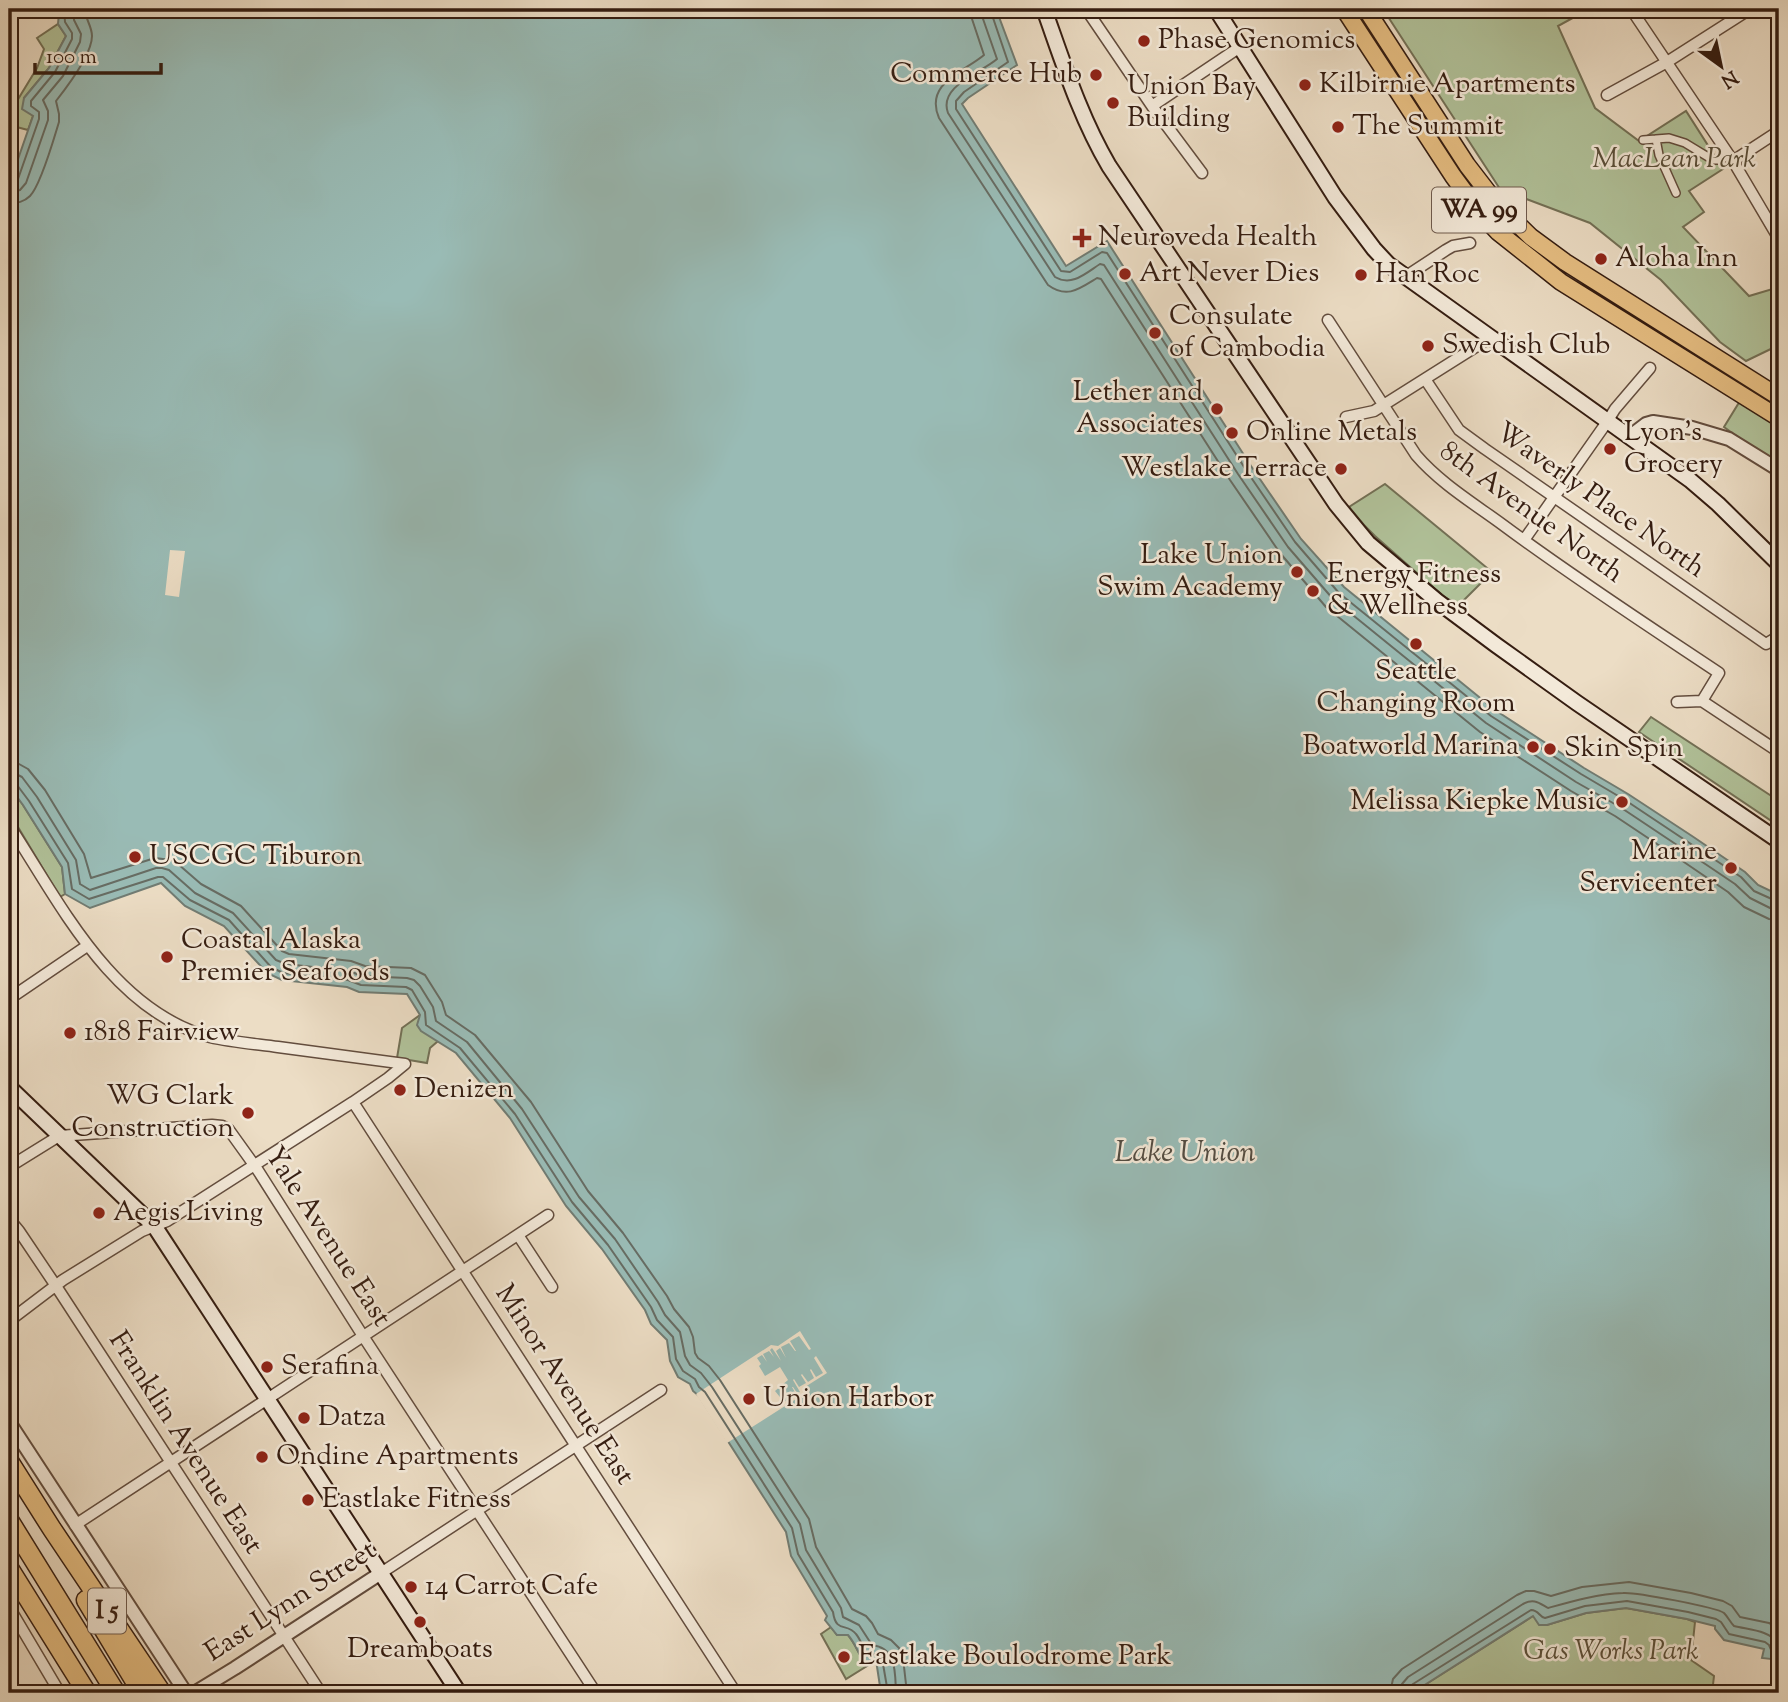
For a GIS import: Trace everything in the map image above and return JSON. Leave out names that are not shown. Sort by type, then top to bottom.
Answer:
[{"type":"highway","name":"WA 99","points":[[1344,9],[1453,176],[1498,232],[1561,282],[1779,418]]},
{"type":"highway","name":"WA 99","points":[[1366,9],[1467,165],[1497,204],[1531,237],[1565,262],[1779,397]]},
{"type":"highway","name":"I 5","points":[[9,1461],[162,1693]]},
{"type":"highway","points":[[9,1520],[116,1693]]},
{"type":"highway","points":[[52,1529],[56,1548],[142,1693]]},
{"type":"highway","name":"I 5","points":[[9,1568],[87,1693]]},
{"type":"highway","points":[[28,1600],[74,1693]]},
{"type":"main road","points":[[1044,9],[1097,146],[1321,483],[1356,530],[1368,543],[1460,618],[1577,703],[1779,841]]},
{"type":"main road","points":[[1216,9],[1335,197],[1378,253],[1405,277],[1690,480],[1779,564]]},
{"type":"main road","points":[[9,1087],[155,1227],[459,1693]]},
{"type":"street","points":[[1086,9],[1152,106],[1202,173]]},
{"type":"street","points":[[1631,9],[1731,158],[1779,239]]},
{"type":"street","points":[[1607,95],[1667,62],[1749,9]]},
{"type":"street","points":[[1152,106],[1240,47]]},
{"type":"street","points":[[1643,140],[1669,138],[1685,143],[1713,160],[1721,160],[1731,158],[1779,131]]},
{"type":"street","points":[[1656,139],[1659,155],[1676,194]]},
{"type":"street","points":[[1405,277],[1453,246],[1470,243]]},
{"type":"street","name":"8th Avenue North","points":[[1328,320],[1425,465],[1524,540],[1719,673],[1702,701]]},
{"type":"street","points":[[1346,417],[1374,411],[1489,337]]},
{"type":"street","points":[[1524,540],[1615,409],[1650,368]]},
{"type":"street","name":"Waverly Place North","points":[[1425,379],[1459,430],[1766,644],[1779,636]]},
{"type":"street","points":[[1629,437],[1653,422],[1692,428],[1729,439],[1779,470]]},
{"type":"street","points":[[1677,702],[1702,701],[1779,752]]},
{"type":"street","points":[[9,1320],[63,1280],[142,1231],[167,1221],[388,1079],[405,1064],[208,1036],[171,1021],[149,1008],[114,976],[87,946],[10,828]]},
{"type":"street","points":[[9,999],[87,946]]},
{"type":"street","name":"Minor Avenue East","points":[[353,1102],[736,1693]]},
{"type":"street","name":"Yale Avenue East","points":[[60,1136],[212,1125],[229,1130],[596,1693]]},
{"type":"street","points":[[9,1167],[60,1136]]},
{"type":"street","points":[[75,1525],[548,1215]]},
{"type":"street","name":"Franklin Avenue East","points":[[9,1219],[56,1286],[321,1693]]},
{"type":"street","points":[[518,1235],[552,1287]]},
{"type":"street","points":[[9,1313],[20,1311]]},
{"type":"street","name":"East Lynn Street","points":[[194,1693],[661,1390]]},
{"type":"street","points":[[9,1422],[186,1693]]},
{"type":"street","points":[[9,1607],[60,1693]]},
{"type":"green space","name":"MacLean Park","points":[[1383,9],[1589,9],[1558,26],[1595,108],[1639,141],[1686,111],[1723,169],[1689,191],[1704,212],[1683,227],[1749,296],[1779,287],[1779,345],[1746,361],[1720,342],[1661,280],[1590,223],[1500,189]]},
{"type":"green space","points":[[58,24],[66,36],[49,68],[24,98],[33,116],[28,130],[9,125],[17,101],[37,68],[44,49],[37,38]]},
{"type":"green space","points":[[1740,401],[1779,426],[1779,467],[1724,427]]},
{"type":"green space","points":[[1385,484],[1492,572],[1459,605],[1444,597],[1375,536],[1349,507]]},
{"type":"green space","points":[[1651,717],[1779,801],[1779,826],[1639,732]]},
{"type":"green space","points":[[9,786],[62,867],[65,894],[60,897],[9,812]]},
{"type":"green space","points":[[420,1015],[429,1035],[438,1041],[430,1048],[427,1063],[397,1058],[402,1028]]},
{"type":"green space","name":"Gas Works Park","points":[[1626,1608],[1695,1622],[1691,1660],[1714,1676],[1712,1693],[1412,1693],[1533,1616],[1547,1625],[1586,1613]]},
{"type":"green space","points":[[831,1627],[837,1635],[848,1635],[867,1666],[846,1679],[821,1634]]},
{"type":"water","name":"Lake Union","points":[[56,9],[996,9],[1017,65],[962,104],[1066,266],[1107,241],[1301,539],[1344,587],[1495,710],[1692,836],[1745,872],[1758,885],[1779,895],[1779,1660],[1762,1658],[1764,1649],[1724,1640],[1715,1626],[1626,1608],[1586,1613],[1547,1625],[1539,1625],[1533,1616],[1412,1693],[881,1693],[876,1660],[867,1666],[848,1635],[837,1635],[825,1620],[827,1616],[791,1556],[786,1532],[699,1396],[690,1384],[678,1377],[670,1361],[667,1340],[651,1324],[645,1310],[602,1249],[566,1206],[510,1118],[456,1053],[421,1031],[417,1025],[420,1015],[407,994],[359,992],[347,987],[282,980],[267,973],[224,926],[185,906],[161,883],[90,908],[65,894],[62,867],[9,786],[9,322],[12,311],[9,298],[9,185],[33,116],[22,109],[24,98],[49,68],[66,36],[58,24],[59,13]]},
{"type":"pier","points":[[170,550],[185,551],[179,597],[165,595]]},
{"type":"pier","points":[[800,1331],[811,1349],[809,1350],[799,1336],[790,1341],[796,1351],[789,1343],[781,1347],[786,1358],[780,1348],[776,1351],[781,1361],[772,1348],[770,1350],[774,1357],[769,1351],[763,1354],[767,1362],[762,1355],[757,1358],[765,1376],[780,1367],[788,1380],[775,1391],[784,1402],[789,1399],[786,1391],[791,1398],[796,1394],[792,1387],[797,1393],[800,1392],[794,1379],[799,1387],[806,1383],[802,1374],[808,1382],[814,1378],[811,1369],[816,1377],[823,1373],[814,1358],[816,1356],[827,1373],[805,1387],[807,1392],[727,1443],[696,1394],[771,1345],[778,1346]]},
{"type":"place","name":"Phase Genomics","points":[[1144,41]]},
{"type":"place","name":"Commerce Hub","points":[[1096,75]]},
{"type":"place","name":"Kilbirnie Apartments","points":[[1305,85]]},
{"type":"place","name":"Union Bay Building","points":[[1113,103]]},
{"type":"place","name":"The Summit","points":[[1338,127]]},
{"type":"place","name":"Neuroveda Health","points":[[1082,238]]},
{"type":"place","name":"Aloha Inn","points":[[1601,259]]},
{"type":"place","name":"Art Never Dies","points":[[1125,274]]},
{"type":"place","name":"Han Roc","points":[[1361,275]]},
{"type":"place","name":"Consulate of Cambodia","points":[[1155,333]]},
{"type":"place","name":"Swedish Club","points":[[1428,346]]},
{"type":"place","name":"Lether and Associates","points":[[1217,409]]},
{"type":"place","name":"Online Metals","points":[[1232,433]]},
{"type":"place","name":"Lyon's Grocery","points":[[1610,449]]},
{"type":"place","name":"Westlake Terrace","points":[[1341,469]]},
{"type":"place","name":"Lake Union Swim Academy","points":[[1297,572]]},
{"type":"place","name":"Energy Fitness & Wellness","points":[[1313,591]]},
{"type":"place","name":"Seattle Changing Room","points":[[1416,644]]},
{"type":"place","name":"Boatworld Marina","points":[[1533,747]]},
{"type":"place","name":"Skin Spin","points":[[1550,749]]},
{"type":"place","name":"Melissa Kiepke Music","points":[[1622,802]]},
{"type":"place","name":"USCGC Tiburon","points":[[135,857]]},
{"type":"place","name":"Marine Servicenter","points":[[1731,868]]},
{"type":"place","name":"Coastal Alaska Premier Seafoods","points":[[167,957]]},
{"type":"place","name":"1818 Fairview","points":[[70,1033]]},
{"type":"place","name":"Denizen","points":[[400,1090]]},
{"type":"place","name":"WG Clark Construction","points":[[248,1113]]},
{"type":"place","name":"Aegis Living","points":[[99,1213]]},
{"type":"place","name":"Serafina","points":[[267,1367]]},
{"type":"place","name":"Union Harbor","points":[[749,1399]]},
{"type":"place","name":"Datza","points":[[304,1418]]},
{"type":"place","name":"Ondine Apartments","points":[[262,1457]]},
{"type":"place","name":"Eastlake Fitness","points":[[308,1500]]},
{"type":"place","name":"14 Carrot Cafe","points":[[411,1587]]},
{"type":"place","name":"Dreamboats","points":[[420,1622]]},
{"type":"place","name":"Eastlake Boulodrome Park","points":[[844,1657]]}]
